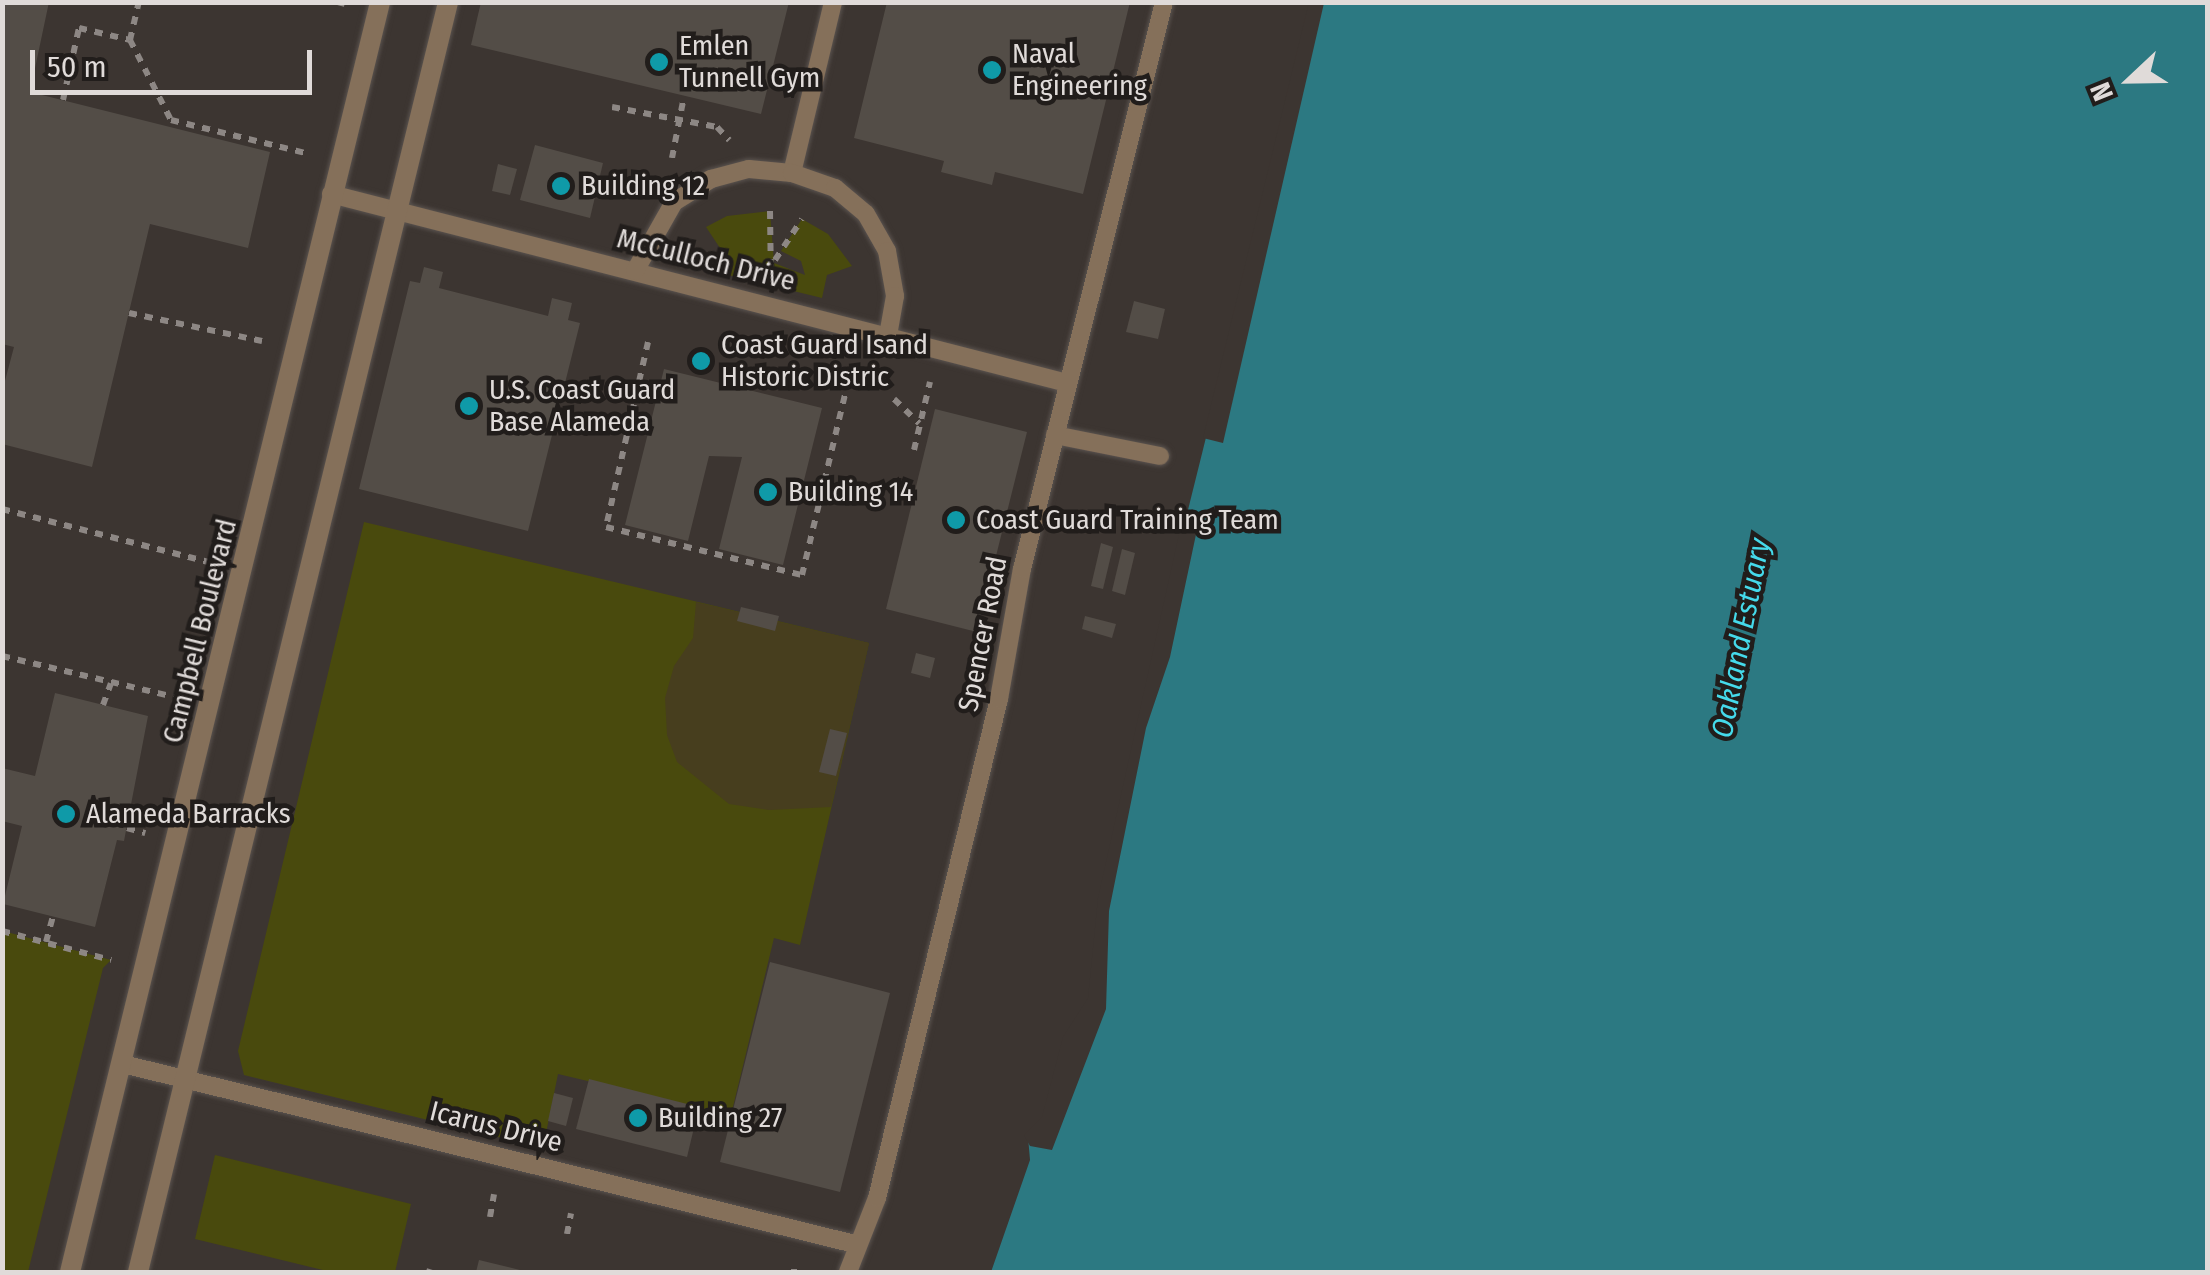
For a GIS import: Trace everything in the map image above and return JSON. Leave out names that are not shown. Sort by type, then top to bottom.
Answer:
[{"type":"street","name":"Campbell Boulevard","points":[[70,1272],[380,2]]},
{"type":"street","points":[[138,1272],[448,2]]},
{"type":"lane","points":[[792,173],[833,2]]},
{"type":"lane","name":"Spencer Road","points":[[848,1272],[855,1244],[878,1198],[999,699],[1055,434],[1164,2]]},
{"type":"lane","points":[[634,271],[674,202],[711,179],[750,169],[792,173],[835,188],[866,214],[887,251],[895,296],[888,334]]},
{"type":"lane","name":"McCulloch Drive","points":[[331,194],[1068,383]]},
{"type":"lane","points":[[1055,434],[1160,456]]},
{"type":"lane","name":"Icarus Drive","points":[[123,1064],[855,1244]]},
{"type":"path","points":[[139,2],[130,40],[171,120],[309,154]]},
{"type":"path","points":[[64,100],[79,28],[130,40]]},
{"type":"path","points":[[672,158],[684,96]]},
{"type":"path","points":[[612,107],[717,128],[730,140]]},
{"type":"path","points":[[770,211],[774,262],[770,284]]},
{"type":"path","points":[[774,262],[802,219]]},
{"type":"path","points":[[129,312],[262,340]]},
{"type":"path","points":[[648,342],[606,527],[802,575],[846,390]]},
{"type":"path","points":[[914,450],[930,382]]},
{"type":"path","points":[[894,400],[920,424]]},
{"type":"path","points":[[2,510],[209,562]]},
{"type":"path","points":[[2,656],[178,698]]},
{"type":"path","points":[[103,705],[111,682]]},
{"type":"path","points":[[127,828],[145,833]]},
{"type":"path","points":[[46,942],[53,916]]},
{"type":"path","points":[[2,931],[111,960]]},
{"type":"path","points":[[490,1217],[494,1194]]},
{"type":"path","points":[[567,1234],[571,1212]]},
{"type":"shaded area","points":[[770,211],[774,263],[805,275],[801,261],[781,251],[802,219],[828,234],[852,266],[827,275],[822,298],[716,272],[722,251],[706,227],[727,216]]},
{"type":"shaded area","points":[[364,522],[869,643],[800,945],[774,938],[731,1115],[558,1074],[543,1148],[244,1075],[238,1051]]},
{"type":"shaded area","points":[[3,931],[111,960],[103,968],[28,1272],[3,1272]]},
{"type":"shaded area","points":[[215,1155],[411,1204],[395,1272],[331,1272],[195,1239]]},
{"type":"sand","points":[[696,602],[869,643],[831,807],[769,810],[729,804],[677,762],[667,735],[665,698],[674,666],[693,638]]},
{"type":"water","name":"Oakland Estuary","points":[[1314,3],[2207,3],[2207,1272],[991,1272],[1030,1160],[1028,1137],[1047,1120],[1093,999],[1103,899],[1182,534]]},
{"type":"pier","points":[[1309,2],[1324,3],[1223,443],[1203,438]]},
{"type":"pier","points":[[1182,521],[1198,525],[1170,657],[1146,728],[1109,911],[1106,1009],[1052,1150],[1030,1146],[1024,1135],[1042,1117],[1063,1037],[1088,998],[1098,898]]},
{"type":"building","points":[[2,2],[49,2],[30,92],[270,152],[248,248],[150,224],[92,467],[2,444],[2,392],[14,347],[2,344]]},
{"type":"building","name":"Emlen Tunnell Gym","points":[[481,2],[789,2],[761,114],[471,45]]},
{"type":"building","name":"Naval Engineering","points":[[887,2],[1130,2],[1083,194],[995,172],[992,185],[941,172],[944,161],[854,138]]},
{"type":"building","name":"Building 12","points":[[535,145],[603,163],[590,218],[520,200]]},
{"type":"building","points":[[498,164],[517,169],[510,195],[492,191]]},
{"type":"building","name":"U.S. Coast Guard Base Alameda","points":[[424,267],[443,272],[439,288],[548,316],[552,298],[572,303],[568,320],[580,323],[528,531],[359,489],[410,281],[420,283]]},
{"type":"building","points":[[1134,301],[1165,309],[1158,339],[1126,332]]},
{"type":"building","name":"Building 14","points":[[664,369],[822,408],[783,565],[719,549],[742,457],[709,456],[688,541],[625,525]]},
{"type":"building","name":"Coast Guard Training Team","points":[[935,409],[1027,432],[977,632],[886,609]]},
{"type":"building","points":[[1101,543],[1113,547],[1103,589],[1091,586]]},
{"type":"building","points":[[1122,549],[1135,553],[1125,595],[1112,591]]},
{"type":"building","points":[[741,607],[779,616],[775,631],[737,621]]},
{"type":"building","points":[[1085,616],[1116,624],[1112,638],[1082,629]]},
{"type":"building","points":[[916,653],[935,658],[930,678],[911,673]]},
{"type":"building","name":"Alameda Barracks","points":[[55,693],[148,716],[124,841],[117,840],[95,927],[3,904],[22,826],[2,821],[2,768],[35,776]]},
{"type":"building","points":[[830,729],[847,733],[836,776],[819,772]]},
{"type":"building","points":[[770,962],[890,993],[840,1192],[720,1162]]},
{"type":"building","name":"Building 27","points":[[589,1079],[699,1107],[687,1157],[576,1129]]},
{"type":"building","points":[[554,1093],[573,1098],[566,1126],[548,1121]]},
{"type":"building","points":[[479,1260],[524,1271],[524,1272],[476,1272]]},
{"type":"place","name":"Emlen Tunnell Gym","points":[[659,62]]},
{"type":"place","name":"Naval Engineering","points":[[992,70]]},
{"type":"place","name":"Building 12","points":[[561,186]]},
{"type":"place","name":"Coast Guard Isand Historic Distric","points":[[701,361]]},
{"type":"place","name":"U.S. Coast Guard Base Alameda","points":[[469,406]]},
{"type":"place","name":"Building 14","points":[[768,492]]},
{"type":"place","name":"Coast Guard Training Team","points":[[956,520]]},
{"type":"place","name":"Alameda Barracks","points":[[66,814]]},
{"type":"place","name":"Building 27","points":[[638,1118]]}]
